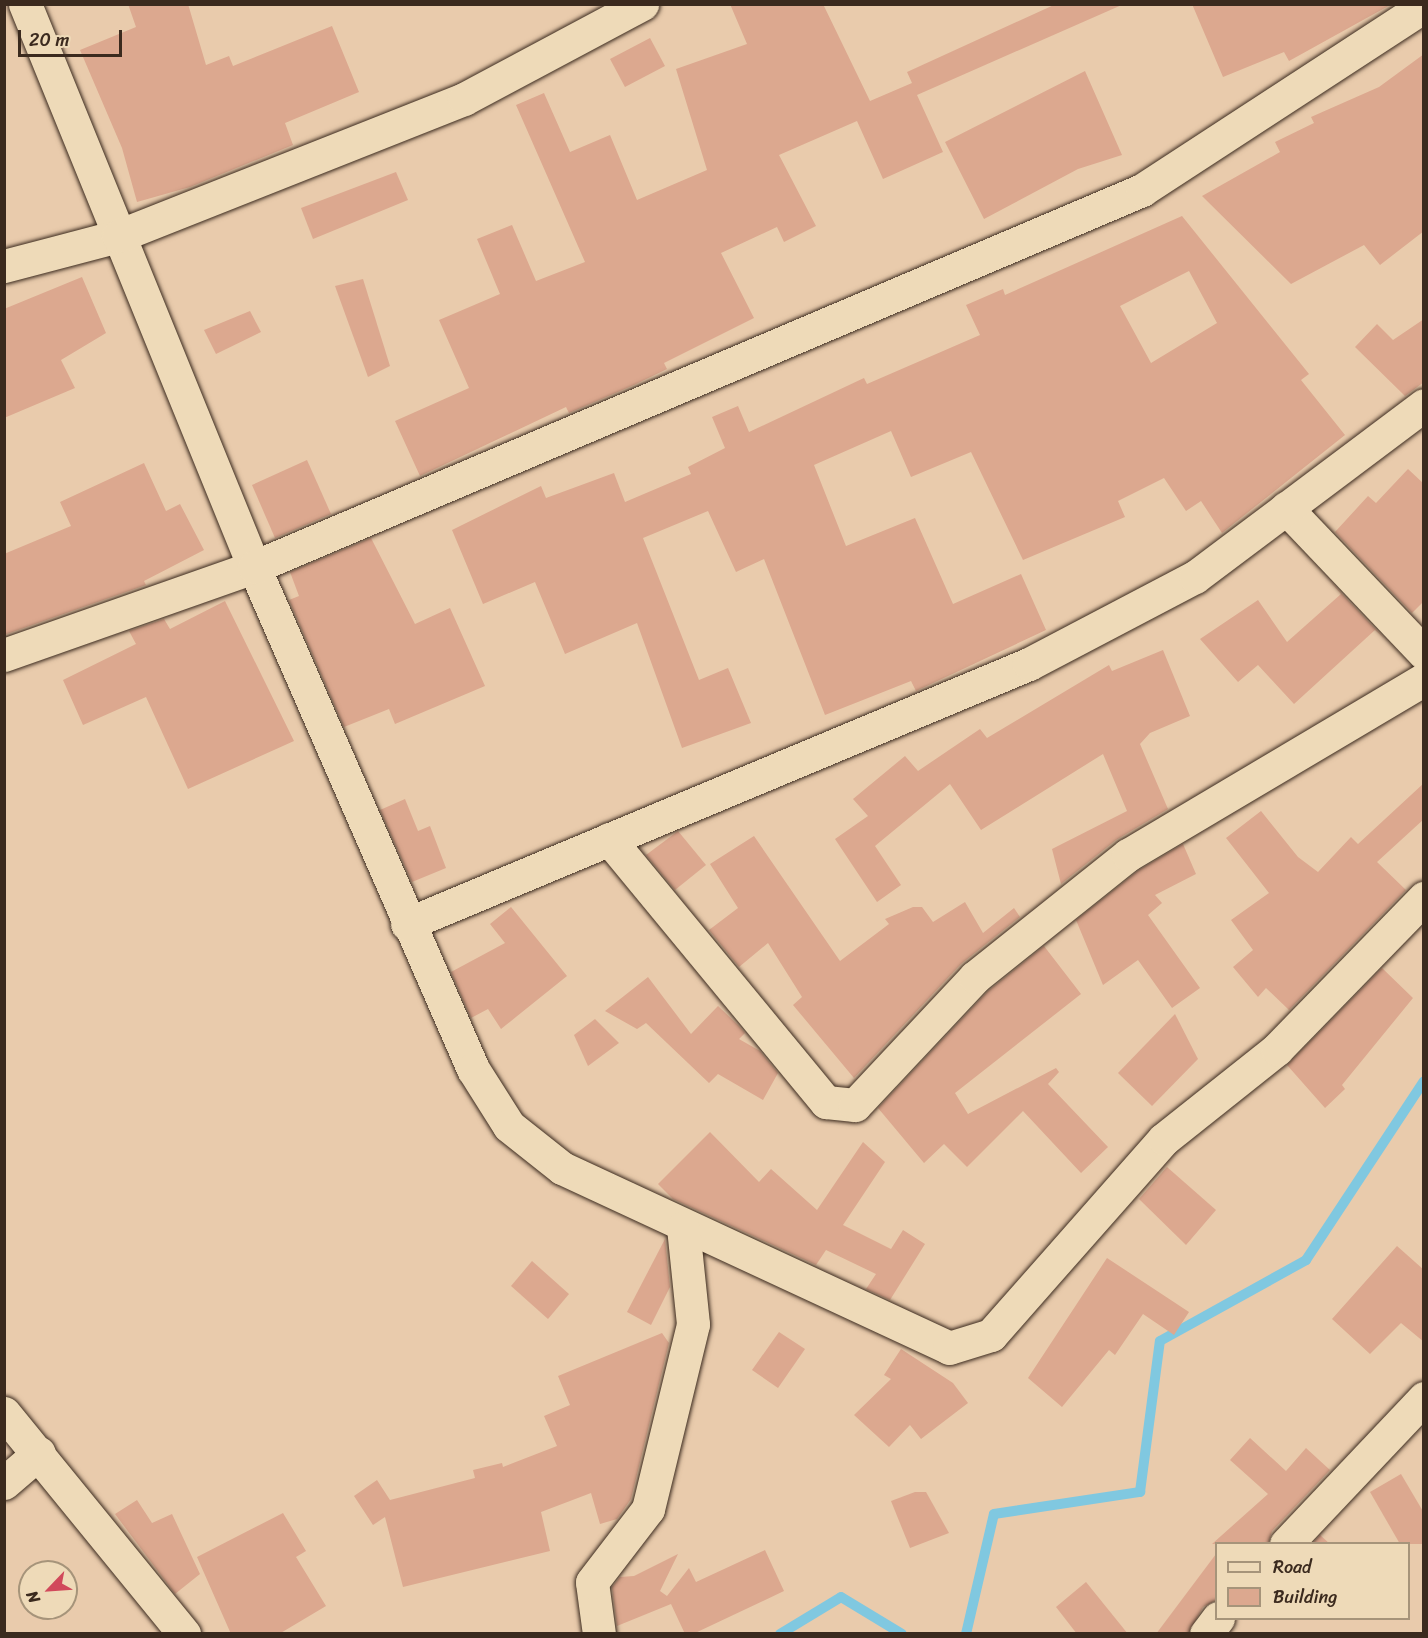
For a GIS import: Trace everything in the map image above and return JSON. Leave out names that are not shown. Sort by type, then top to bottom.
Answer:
[{"type":"street","points":[[25,4],[254,567],[407,924],[473,1069],[509,1126],[562,1168],[683,1228],[949,1348],[992,1335],[1164,1139],[1277,1050],[1424,898]]},
{"type":"street","points":[[4,266],[118,236],[464,99],[642,4]]},
{"type":"street","points":[[4,655],[254,567],[1142,190],[1424,6]]},
{"type":"street","points":[[407,924],[1029,664],[1195,578],[1424,405]]},
{"type":"street","points":[[1286,508],[1424,653]]},
{"type":"street","points":[[609,839],[826,1102],[855,1105],[975,977],[1128,855],[1424,679]]},
{"type":"street","points":[[599,1634],[592,1582],[648,1509],[693,1324],[683,1228]]},
{"type":"street","points":[[1288,1542],[1424,1398]]},
{"type":"street","points":[[4,1413],[39,1453],[184,1634]]},
{"type":"street","points":[[4,1483],[39,1453]]},
{"type":"street","points":[[1206,1634],[1216,1620]]},
{"type":"building","points":[[128,4],[188,4],[206,65],[229,56],[233,66],[332,26],[359,92],[285,123],[293,145],[190,187],[137,202],[122,148],[80,50],[136,27]]},
{"type":"building","points":[[730,4],[823,4],[870,101],[912,83],[907,72],[1056,4],[1124,4],[917,95],[943,152],[883,179],[857,121],[779,155],[816,226],[784,242],[777,227],[721,253],[754,318],[664,363],[667,369],[634,385],[569,413],[566,407],[420,476],[395,421],[469,388],[439,320],[500,294],[477,239],[512,225],[536,281],[585,262],[516,105],[544,93],[570,152],[610,135],[637,200],[707,170],[676,69],[747,44]]},
{"type":"building","points":[[1192,4],[1392,4],[1289,61],[1284,52],[1223,77]]},
{"type":"building","points":[[650,38],[665,66],[625,87],[610,59]]},
{"type":"building","points":[[1424,54],[1424,231],[1380,265],[1364,245],[1291,284],[1202,196],[1280,152],[1275,142],[1314,123],[1311,117],[1379,87]]},
{"type":"building","points":[[1085,71],[1122,155],[1078,169],[984,219],[945,142]]},
{"type":"building","points":[[396,172],[408,200],[313,239],[301,208]]},
{"type":"building","points":[[1182,216],[1309,374],[1301,380],[1345,435],[1222,533],[1201,501],[1186,511],[1164,478],[1118,501],[1125,517],[1023,560],[971,452],[911,477],[891,431],[814,465],[846,546],[915,518],[953,604],[1021,574],[1046,630],[916,691],[911,681],[825,715],[764,559],[736,572],[708,511],[643,538],[699,680],[728,668],[751,723],[682,748],[637,623],[565,654],[535,582],[483,604],[452,530],[541,486],[546,498],[614,473],[625,502],[691,474],[688,467],[725,448],[712,417],[738,406],[749,432],[864,378],[867,384],[980,335],[966,305],[1003,289],[1005,295]],"holes":[[[1189,271],[1217,323],[1151,363],[1120,306]]]},
{"type":"building","points":[[82,277],[106,333],[61,360],[75,388],[4,418],[4,309]]},
{"type":"building","points":[[363,279],[390,366],[368,377],[335,286]]},
{"type":"building","points":[[250,311],[261,332],[216,354],[204,330]]},
{"type":"building","points":[[1424,319],[1424,382],[1405,396],[1355,347],[1377,324],[1393,340]]},
{"type":"building","points":[[307,460],[331,514],[275,538],[252,485]]},
{"type":"building","points":[[144,463],[166,511],[180,504],[204,550],[144,581],[146,585],[4,635],[4,554],[71,526],[60,502]]},
{"type":"building","points":[[1408,469],[1424,484],[1424,601],[1412,613],[1335,532],[1368,496],[1376,503]]},
{"type":"building","points":[[371,538],[415,624],[450,608],[485,686],[395,724],[389,709],[344,727],[289,600],[299,596],[290,572]]},
{"type":"building","points":[[1327,578],[1385,639],[1375,630],[1294,704],[1258,665],[1238,682],[1200,639],[1258,600],[1287,642],[1341,594]]},
{"type":"building","points":[[225,601],[294,741],[188,789],[146,697],[83,725],[63,680],[136,644],[129,631],[164,619],[170,629]]},
{"type":"building","points":[[1163,650],[1190,716],[1150,733],[1140,744],[1168,809],[1116,840],[1061,884],[1052,849],[1127,811],[1103,754],[981,830],[950,784],[875,846],[901,885],[877,902],[835,839],[868,816],[853,799],[905,756],[918,771],[980,729],[987,738],[1109,665],[1112,671]]},
{"type":"building","points":[[1424,783],[1424,819],[1377,862],[1406,890],[1289,1010],[1266,988],[1258,997],[1233,967],[1253,950],[1231,920],[1269,893],[1226,838],[1261,811],[1298,857],[1318,872],[1351,837],[1358,844]]},
{"type":"building","points":[[405,799],[418,831],[430,826],[446,868],[412,882],[380,810]]},
{"type":"building","points":[[678,831],[706,865],[675,890],[646,855]]},
{"type":"building","points":[[754,836],[840,961],[889,924],[885,919],[913,907],[922,907],[933,922],[965,902],[983,933],[1014,908],[1020,917],[961,964],[854,1078],[793,1005],[802,997],[768,943],[739,967],[709,930],[738,908],[710,864]]},
{"type":"building","points":[[1183,844],[1196,874],[1155,895],[1162,903],[1148,915],[1200,988],[1172,1008],[1138,960],[1103,985],[1076,920],[1139,870]]},
{"type":"building","points":[[511,907],[567,976],[501,1029],[488,1009],[471,1018],[451,972],[505,943],[490,924]]},
{"type":"building","points":[[1044,946],[1081,994],[955,1093],[968,1114],[1056,1068],[1059,1072],[1048,1084],[1108,1147],[1081,1173],[1023,1111],[967,1167],[944,1144],[924,1163],[878,1108],[988,991]]},
{"type":"building","points":[[1382,968],[1413,998],[1342,1085],[1345,1089],[1325,1108],[1287,1065]]},
{"type":"building","points":[[648,977],[691,1034],[718,1006],[738,1025],[745,1033],[739,1039],[760,1051],[778,1073],[763,1100],[718,1074],[709,1083],[646,1023],[637,1029],[605,1011]]},
{"type":"building","points":[[1175,1014],[1198,1059],[1152,1106],[1118,1073]]},
{"type":"building","points":[[595,1019],[619,1043],[588,1066],[574,1035]]},
{"type":"building","points":[[710,1132],[759,1182],[771,1169],[817,1210],[863,1142],[885,1162],[843,1225],[891,1249],[903,1230],[925,1244],[890,1300],[866,1289],[876,1274],[826,1250],[816,1265],[673,1199],[658,1184]]},
{"type":"building","points":[[1167,1167],[1216,1210],[1186,1245],[1139,1199]]},
{"type":"building","points":[[665,1239],[670,1287],[651,1325],[627,1312]]},
{"type":"building","points":[[1397,1246],[1424,1270],[1424,1342],[1401,1323],[1370,1354],[1332,1319]]},
{"type":"building","points":[[1107,1258],[1189,1312],[1174,1335],[1143,1314],[1115,1355],[1109,1350],[1062,1407],[1028,1378]]},
{"type":"building","points":[[532,1261],[569,1294],[548,1319],[511,1286]]},
{"type":"building","points":[[779,1332],[805,1349],[778,1388],[752,1370]]},
{"type":"building","points":[[662,1333],[669,1343],[631,1499],[617,1519],[600,1524],[591,1493],[541,1512],[550,1551],[403,1587],[385,1517],[373,1525],[354,1496],[377,1480],[390,1500],[475,1478],[473,1470],[502,1463],[503,1467],[557,1446],[544,1416],[570,1405],[558,1376]]},
{"type":"building","points":[[901,1349],[953,1383],[968,1403],[921,1439],[910,1425],[889,1447],[854,1415],[891,1379],[884,1375]]},
{"type":"building","points":[[1250,1438],[1286,1471],[1306,1448],[1330,1470],[1272,1531],[1269,1542],[1215,1542],[1212,1544],[1268,1494],[1230,1460]]},
{"type":"building","points":[[1401,1474],[1424,1513],[1424,1544],[1399,1542],[1370,1492]]},
{"type":"building","points":[[915,1492],[926,1492],[949,1533],[910,1548],[891,1501]]},
{"type":"building","points":[[137,1500],[152,1523],[172,1514],[200,1574],[175,1594],[115,1514]]},
{"type":"building","points":[[283,1513],[306,1551],[296,1557],[326,1606],[279,1634],[231,1634],[197,1557]]},
{"type":"building","points":[[1320,1535],[1328,1542],[1314,1542]]},
{"type":"building","points":[[765,1550],[784,1591],[693,1634],[685,1634],[671,1604],[617,1626],[612,1587],[620,1577],[634,1576],[678,1554],[660,1591],[667,1596],[689,1568],[696,1582]]},
{"type":"building","points":[[1215,1555],[1215,1601],[1203,1607],[1188,1634],[1156,1634]]},
{"type":"building","points":[[1086,1582],[1128,1634],[1077,1634],[1056,1607]]},
{"type":"waterway","points":[[966,1634],[994,1514],[1140,1492],[1160,1341],[1306,1260],[1424,1081]]},
{"type":"waterway","points":[[780,1634],[841,1597],[902,1634]]}]
